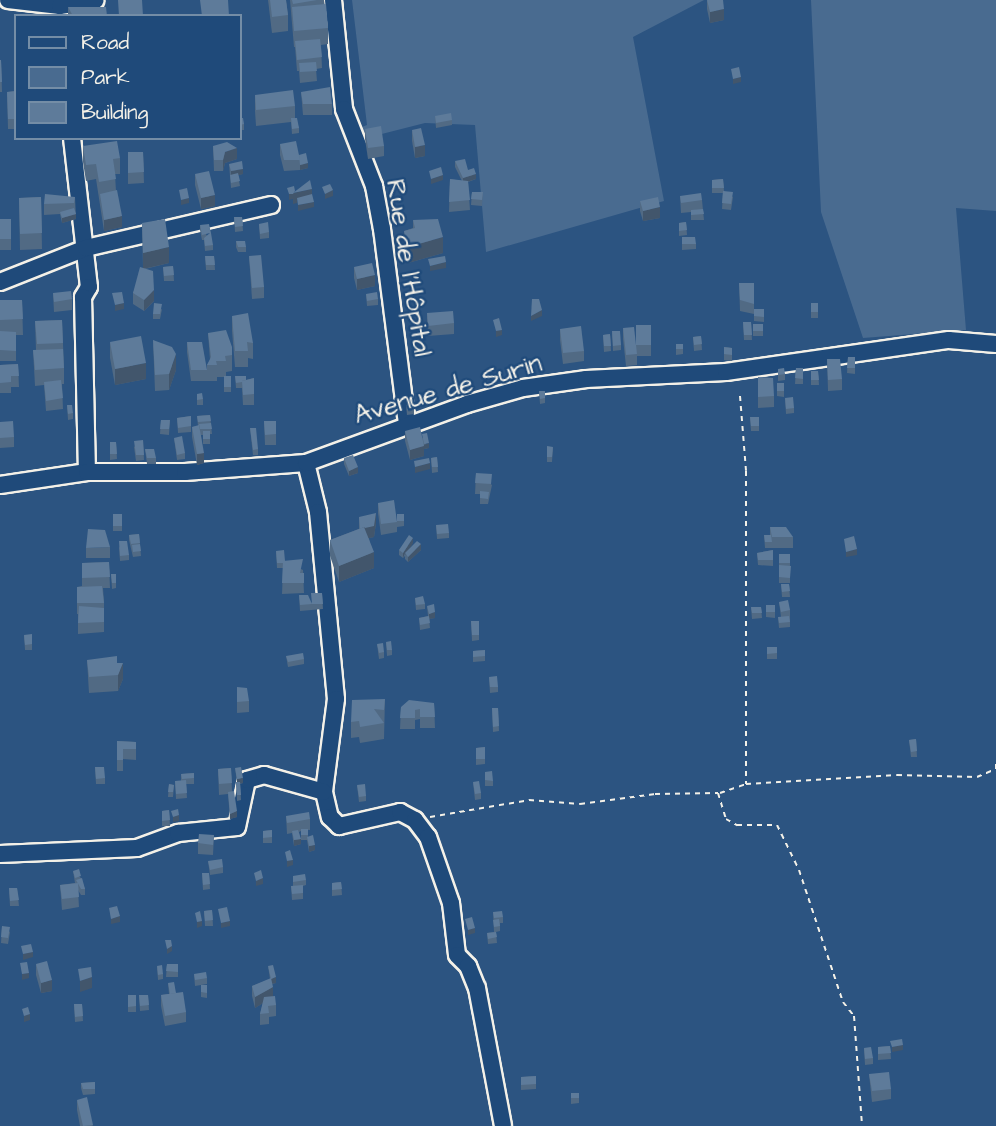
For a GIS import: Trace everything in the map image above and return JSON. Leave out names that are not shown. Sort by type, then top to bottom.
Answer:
[{"type":"street","points":[[4,0],[60,11],[96,0]]},
{"type":"street","name":"Rue de l'Hôpital","points":[[333,0],[344,109],[374,186],[382,229],[407,423]]},
{"type":"street","points":[[72,140],[89,287],[83,297],[87,472]]},
{"type":"street","points":[[0,282],[86,248],[271,205]]},
{"type":"street","name":"Avenue de Surin","points":[[0,485],[87,472],[185,472],[306,463],[407,423],[523,388],[586,379],[726,372],[949,340],[996,344]]},
{"type":"street","points":[[306,463],[318,512],[336,699],[324,792],[330,817],[339,826],[400,812],[415,820],[428,837],[451,903],[457,955],[468,965],[477,988],[503,1126]]},
{"type":"street","points":[[0,854],[137,848],[178,833],[237,827],[247,780],[264,775],[324,792]]},
{"type":"path","points":[[740,396],[746,471],[746,784]]},
{"type":"path","points":[[415,820],[529,800],[580,804],[655,794],[718,793],[746,784],[897,775],[976,777],[996,770],[996,764]]},
{"type":"path","points":[[718,793],[726,819],[737,825],[777,825],[793,854],[843,1002],[854,1016],[862,1126]]},
{"type":"green space","points":[[352,0],[704,0],[633,37],[664,201],[486,252],[475,125],[425,123],[362,139],[357,129],[367,125]]},
{"type":"green space","points":[[811,0],[996,0],[996,211],[956,208],[966,330],[863,338],[821,212]]},
{"type":"building","points":[[118,0],[142,0],[143,14],[119,14]]},
{"type":"building","points":[[200,0],[228,0],[229,14],[202,14]]},
{"type":"building","points":[[270,0],[286,0],[288,15],[272,17]]},
{"type":"building","points":[[292,0],[317,0],[293,4]]},
{"type":"building","points":[[707,0],[723,0],[724,9],[710,12]]},
{"type":"building","points":[[326,4],[328,28],[294,31],[292,7]]},
{"type":"building","points":[[68,7],[106,7],[107,14],[72,14]]},
{"type":"building","points":[[320,39],[322,57],[297,60],[295,41]]},
{"type":"building","points":[[1,60],[2,82],[0,82]]},
{"type":"building","points":[[316,62],[317,71],[300,72],[299,63]]},
{"type":"building","points":[[739,67],[741,77],[733,79],[731,69]]},
{"type":"building","points":[[330,87],[332,104],[303,104],[301,92]]},
{"type":"building","points":[[293,90],[295,106],[256,110],[255,95]]},
{"type":"building","points":[[14,91],[14,119],[8,119],[7,92]]},
{"type":"building","points":[[451,113],[452,120],[436,123],[435,116]]},
{"type":"building","points":[[291,118],[297,118],[299,128],[292,129]]},
{"type":"building","points":[[381,126],[384,146],[368,148],[365,129]]},
{"type":"building","points":[[421,128],[425,145],[415,147],[412,130]]},
{"type":"building","points":[[117,141],[120,158],[113,159],[116,179],[99,182],[96,164],[86,165],[83,146]]},
{"type":"building","points":[[296,141],[300,160],[284,160],[280,144]]},
{"type":"building","points":[[227,142],[237,148],[225,152],[223,160],[214,160],[213,146]]},
{"type":"building","points":[[128,152],[143,152],[144,172],[128,173]]},
{"type":"building","points":[[306,153],[308,163],[300,165],[299,155]]},
{"type":"building","points":[[465,159],[468,170],[474,168],[476,174],[463,178],[455,161]]},
{"type":"building","points":[[242,161],[243,169],[231,171],[229,164]]},
{"type":"building","points":[[441,167],[443,175],[431,179],[429,171]]},
{"type":"building","points":[[209,171],[215,195],[201,198],[195,174]]},
{"type":"building","points":[[238,173],[240,181],[231,183],[230,175]]},
{"type":"building","points":[[450,179],[468,181],[470,200],[449,202]]},
{"type":"building","points":[[723,179],[724,188],[712,188],[712,180]]},
{"type":"building","points":[[310,180],[312,189],[293,193]]},
{"type":"building","points":[[330,184],[333,190],[325,194],[322,187]]},
{"type":"building","points":[[294,186],[295,191],[289,194],[287,188]]},
{"type":"building","points":[[187,188],[189,198],[181,200],[179,190]]},
{"type":"building","points":[[117,190],[122,216],[104,220],[100,194]]},
{"type":"building","points":[[723,191],[733,192],[731,204],[722,203]]},
{"type":"building","points":[[472,192],[483,192],[482,200],[471,199]]},
{"type":"building","points":[[701,193],[702,200],[681,203],[680,196]]},
{"type":"building","points":[[45,194],[75,197],[74,203],[44,204]]},
{"type":"building","points":[[312,194],[314,202],[298,205],[297,198]]},
{"type":"building","points":[[41,197],[42,233],[20,234],[19,198]]},
{"type":"building","points":[[658,197],[660,207],[643,211],[640,201]]},
{"type":"building","points":[[74,208],[76,214],[62,218],[60,212]]},
{"type":"building","points":[[703,209],[704,214],[691,215],[691,210]]},
{"type":"building","points":[[234,217],[242,217],[243,226],[235,227]]},
{"type":"building","points":[[0,219],[11,219],[11,239],[0,239]]},
{"type":"building","points":[[165,219],[169,247],[143,253],[142,223]]},
{"type":"building","points":[[438,219],[443,237],[408,247],[404,231],[415,228],[413,220]]},
{"type":"building","points":[[268,222],[269,232],[260,234],[259,224]]},
{"type":"building","points":[[686,222],[687,230],[679,231],[679,223]]},
{"type":"building","points":[[209,224],[213,245],[205,246],[204,238],[210,233],[202,235],[200,225]]},
{"type":"building","points":[[682,237],[695,237],[696,244],[682,244]]},
{"type":"building","points":[[236,241],[245,241],[246,247],[238,247]]},
{"type":"building","points":[[261,255],[264,287],[252,288],[249,256]]},
{"type":"building","points":[[205,256],[214,256],[215,265],[206,265]]},
{"type":"building","points":[[445,256],[446,262],[430,266],[428,259]]},
{"type":"building","points":[[372,263],[375,275],[357,279],[354,267]]},
{"type":"building","points":[[173,266],[174,275],[164,276],[163,267]]},
{"type":"building","points":[[140,267],[153,271],[154,290],[144,300],[133,293]]},
{"type":"building","points":[[739,283],[754,283],[754,304],[740,300]]},
{"type":"building","points":[[71,291],[72,299],[54,302],[53,293]]},
{"type":"building","points":[[122,292],[124,303],[115,305],[112,293]]},
{"type":"building","points":[[377,292],[378,299],[367,301],[366,294]]},
{"type":"building","points":[[532,299],[539,299],[542,310],[531,316]]},
{"type":"building","points":[[0,300],[22,300],[23,319],[0,320]]},
{"type":"building","points":[[154,303],[162,304],[160,314],[153,314]]},
{"type":"building","points":[[811,303],[818,303],[818,312],[811,312]]},
{"type":"building","points":[[754,309],[764,309],[764,317],[754,316]]},
{"type":"building","points":[[453,311],[454,323],[428,326],[427,313]]},
{"type":"building","points":[[248,313],[253,343],[247,342],[248,351],[235,351],[232,316]]},
{"type":"building","points":[[499,318],[502,330],[496,331],[493,320]]},
{"type":"building","points":[[62,320],[63,343],[37,344],[35,321]]},
{"type":"building","points":[[743,322],[751,322],[752,335],[744,335]]},
{"type":"building","points":[[753,324],[763,324],[763,331],[753,331]]},
{"type":"building","points":[[636,325],[651,325],[651,345],[636,345]]},
{"type":"building","points":[[581,326],[584,351],[563,353],[560,329]]},
{"type":"building","points":[[634,327],[637,354],[626,355],[623,328]]},
{"type":"building","points":[[226,330],[232,355],[225,356],[226,361],[216,361],[217,365],[207,365],[211,357],[208,333]]},
{"type":"building","points":[[0,331],[16,332],[16,351],[0,350]]},
{"type":"building","points":[[612,331],[620,331],[621,345],[613,346]]},
{"type":"building","points":[[610,334],[611,346],[604,346],[603,335]]},
{"type":"building","points":[[141,336],[146,363],[115,369],[110,342]]},
{"type":"building","points":[[701,336],[702,344],[694,345],[693,337]]},
{"type":"building","points":[[153,340],[172,347],[176,354],[169,374],[155,375]]},
{"type":"building","points":[[187,342],[202,342],[207,370],[191,370]]},
{"type":"building","points":[[676,344],[683,344],[683,349],[676,349]]},
{"type":"building","points":[[724,347],[732,348],[732,355],[724,354]]},
{"type":"building","points":[[63,349],[64,368],[35,370],[33,350]]},
{"type":"building","points":[[848,357],[855,357],[855,368],[847,368]]},
{"type":"building","points":[[827,359],[840,359],[842,379],[828,380]]},
{"type":"building","points":[[18,364],[19,376],[11,376],[11,382],[0,383],[0,365]]},
{"type":"building","points":[[784,368],[785,374],[778,375],[778,369]]},
{"type":"building","points":[[796,368],[803,368],[803,379],[795,378]]},
{"type":"building","points":[[811,371],[818,371],[819,380],[811,380]]},
{"type":"building","points":[[224,376],[231,376],[231,387],[224,387]]},
{"type":"building","points":[[235,376],[246,376],[246,380],[236,383]]},
{"type":"building","points":[[758,377],[773,378],[774,396],[758,397]]},
{"type":"building","points":[[254,378],[254,394],[243,395],[242,381]]},
{"type":"building","points":[[61,380],[63,398],[46,401],[44,382]]},
{"type":"building","points":[[777,383],[784,383],[784,391],[777,391]]},
{"type":"building","points":[[539,391],[545,391],[545,398],[540,399]]},
{"type":"building","points":[[202,393],[203,399],[197,400],[197,394]]},
{"type":"building","points":[[793,397],[794,408],[786,409],[785,398]]},
{"type":"building","points":[[413,403],[414,409],[407,410],[406,405]]},
{"type":"building","points":[[67,405],[72,405],[73,413],[68,414]]},
{"type":"building","points":[[210,415],[211,421],[198,422],[197,416]]},
{"type":"building","points":[[191,416],[191,426],[178,428],[177,418]]},
{"type":"building","points":[[750,417],[759,417],[759,426],[751,426]]},
{"type":"building","points":[[161,420],[170,420],[169,429],[160,429]]},
{"type":"building","points":[[13,421],[14,437],[0,438],[0,422]]},
{"type":"building","points":[[264,421],[276,421],[276,434],[265,435]]},
{"type":"building","points":[[211,423],[212,429],[200,429],[199,424]]},
{"type":"building","points":[[199,425],[204,453],[197,454],[192,427]]},
{"type":"building","points":[[420,427],[424,446],[410,450],[405,431]]},
{"type":"building","points":[[250,428],[256,428],[258,449],[253,450]]},
{"type":"building","points":[[203,431],[210,431],[210,439],[203,439]]},
{"type":"building","points":[[427,433],[429,443],[424,444],[422,434]]},
{"type":"building","points":[[182,436],[185,453],[177,455],[174,438]]},
{"type":"building","points":[[143,440],[144,455],[136,455],[134,441]]},
{"type":"building","points":[[110,442],[116,442],[117,454],[110,454]]},
{"type":"building","points":[[547,446],[553,447],[552,457],[547,457]]},
{"type":"building","points":[[145,449],[154,449],[156,458],[147,458]]},
{"type":"building","points":[[353,455],[358,467],[349,471],[344,458]]},
{"type":"building","points":[[437,457],[438,467],[432,467],[431,458]]},
{"type":"building","points":[[429,458],[430,463],[415,467],[414,461]]},
{"type":"building","points":[[476,473],[492,474],[491,484],[475,483]]},
{"type":"building","points":[[480,491],[489,492],[488,499],[480,498]]},
{"type":"building","points":[[394,500],[397,522],[381,524],[378,503]]},
{"type":"building","points":[[376,513],[374,526],[360,529],[359,517]]},
{"type":"building","points":[[113,514],[122,514],[122,526],[113,526]]},
{"type":"building","points":[[397,514],[404,514],[404,521],[397,521]]},
{"type":"building","points":[[448,524],[449,533],[437,534],[436,525]]},
{"type":"building","points":[[364,527],[374,552],[339,566],[330,540]]},
{"type":"building","points":[[770,527],[786,527],[793,537],[772,537]]},
{"type":"building","points":[[88,529],[105,530],[110,547],[86,548]]},
{"type":"building","points":[[139,534],[140,543],[131,544],[129,535]]},
{"type":"building","points":[[409,535],[413,538],[403,553],[399,550]]},
{"type":"building","points":[[764,535],[771,535],[772,542],[765,542]]},
{"type":"building","points":[[854,536],[857,549],[846,552],[844,539]]},
{"type":"building","points":[[119,541],[127,541],[129,555],[120,556]]},
{"type":"building","points":[[417,541],[421,544],[408,557],[405,553]]},
{"type":"building","points":[[140,544],[141,551],[133,552],[132,545]]},
{"type":"building","points":[[284,550],[285,561],[277,563],[276,551]]},
{"type":"building","points":[[773,550],[773,560],[758,560],[757,553]]},
{"type":"building","points":[[779,554],[790,554],[790,563],[779,563]]},
{"type":"building","points":[[303,559],[300,573],[304,573],[304,583],[282,583],[283,561]]},
{"type":"building","points":[[109,562],[110,577],[82,578],[82,563]]},
{"type":"building","points":[[779,565],[791,566],[790,578],[779,577]]},
{"type":"building","points":[[111,574],[116,574],[116,583],[112,583]]},
{"type":"building","points":[[781,584],[789,584],[790,591],[782,592]]},
{"type":"building","points":[[102,586],[104,603],[77,603],[77,587]]},
{"type":"building","points":[[311,593],[322,593],[323,604],[312,604]]},
{"type":"building","points":[[299,595],[308,595],[312,604],[300,605]]},
{"type":"building","points":[[423,596],[425,604],[416,605],[415,598]]},
{"type":"building","points":[[788,600],[790,610],[781,612],[779,602]]},
{"type":"building","points":[[434,604],[435,612],[429,614],[427,606]]},
{"type":"building","points":[[766,605],[775,605],[775,612],[766,612]]},
{"type":"building","points":[[79,606],[104,608],[104,622],[78,623]]},
{"type":"building","points":[[751,607],[761,607],[762,613],[752,613]]},
{"type":"building","points":[[429,616],[430,623],[420,625],[419,618]]},
{"type":"building","points":[[789,616],[790,622],[779,623],[778,617]]},
{"type":"building","points":[[471,621],[479,621],[479,635],[472,635]]},
{"type":"building","points":[[32,634],[32,644],[25,645],[24,635]]},
{"type":"building","points":[[391,641],[392,650],[387,650],[386,642]]},
{"type":"building","points":[[383,643],[384,652],[379,653],[377,644]]},
{"type":"building","points":[[767,647],[777,647],[777,653],[767,654]]},
{"type":"building","points":[[485,650],[485,656],[473,657],[473,651]]},
{"type":"building","points":[[303,653],[304,659],[288,662],[286,656]]},
{"type":"building","points":[[117,656],[117,663],[123,663],[118,675],[89,677],[87,660]]},
{"type":"building","points":[[497,676],[498,687],[490,687],[489,677]]},
{"type":"building","points":[[237,687],[247,688],[249,701],[237,702]]},
{"type":"building","points":[[385,699],[384,710],[374,709],[384,723],[360,727],[359,721],[351,722],[352,700]]},
{"type":"building","points":[[409,700],[434,703],[435,717],[420,717],[420,709],[415,710],[415,718],[400,718],[401,707]]},
{"type":"building","points":[[492,708],[498,708],[499,726],[493,727]]},
{"type":"building","points":[[916,739],[917,751],[911,752],[909,740]]},
{"type":"building","points":[[117,741],[136,742],[136,749],[123,749],[123,760],[117,760]]},
{"type":"building","points":[[485,747],[485,759],[476,759],[476,748]]},
{"type":"building","points":[[95,767],[104,767],[105,778],[96,779]]},
{"type":"building","points":[[241,767],[243,778],[237,779],[235,768]]},
{"type":"building","points":[[231,768],[232,783],[219,784],[218,769]]},
{"type":"building","points":[[492,771],[493,781],[485,780],[485,772]]},
{"type":"building","points":[[194,773],[194,778],[182,779],[181,774]]},
{"type":"building","points":[[186,780],[187,793],[176,794],[175,781]]},
{"type":"building","points":[[479,781],[481,793],[475,794],[473,782]]},
{"type":"building","points":[[236,782],[240,782],[241,795],[237,795]]},
{"type":"building","points":[[169,784],[174,785],[173,792],[168,792]]},
{"type":"building","points":[[365,784],[366,796],[359,797],[357,785]]},
{"type":"building","points":[[234,791],[237,811],[230,814],[228,792]]},
{"type":"building","points":[[178,809],[179,815],[173,817],[171,811]]},
{"type":"building","points":[[169,810],[170,820],[162,821],[162,811]]},
{"type":"building","points":[[309,812],[310,819],[287,823],[286,816]]},
{"type":"building","points":[[301,829],[308,829],[308,835],[301,835]]},
{"type":"building","points":[[272,830],[272,837],[263,838],[263,831]]},
{"type":"building","points":[[298,830],[301,839],[294,840],[292,831]]},
{"type":"building","points":[[199,834],[214,835],[213,845],[198,843]]},
{"type":"building","points":[[313,835],[315,845],[309,846],[307,837]]},
{"type":"building","points":[[290,850],[293,860],[287,861],[285,852]]},
{"type":"building","points":[[222,859],[223,867],[210,870],[208,861]]},
{"type":"building","points":[[79,869],[81,876],[75,878],[73,871]]},
{"type":"building","points":[[261,870],[263,878],[256,881],[254,873]]},
{"type":"building","points":[[202,873],[209,873],[210,884],[203,885]]},
{"type":"building","points":[[305,874],[306,880],[293,882],[293,876]]},
{"type":"building","points":[[82,878],[85,889],[81,889],[76,880]]},
{"type":"building","points":[[341,882],[342,889],[332,890],[332,883]]},
{"type":"building","points":[[78,883],[79,897],[62,899],[60,885]]},
{"type":"building","points":[[303,885],[303,893],[292,894],[291,886]]},
{"type":"building","points":[[9,888],[17,888],[19,900],[10,901]]},
{"type":"building","points":[[117,906],[120,916],[111,919],[109,908]]},
{"type":"building","points":[[227,907],[230,921],[221,923],[218,909]]},
{"type":"building","points":[[212,910],[213,920],[205,921],[204,911]]},
{"type":"building","points":[[200,911],[202,921],[197,922],[195,913]]},
{"type":"building","points":[[502,911],[503,917],[494,918],[493,912]]},
{"type":"building","points":[[472,917],[475,928],[468,930],[465,919]]},
{"type":"building","points":[[499,919],[500,926],[494,927],[493,920]]},
{"type":"building","points":[[2,926],[10,927],[8,938],[1,937]]},
{"type":"building","points":[[496,932],[497,937],[488,939],[487,933]]},
{"type":"building","points":[[165,940],[171,940],[172,946],[167,949]]},
{"type":"building","points":[[31,944],[33,952],[23,954],[21,946]]},
{"type":"building","points":[[47,961],[52,980],[41,983],[36,964]]},
{"type":"building","points":[[27,962],[29,973],[22,974],[20,963]]},
{"type":"building","points":[[167,964],[178,964],[178,972],[166,971]]},
{"type":"building","points":[[162,965],[163,974],[158,975],[157,966]]},
{"type":"building","points":[[273,965],[276,977],[271,979],[268,966]]},
{"type":"building","points":[[91,967],[92,977],[80,981],[78,969]]},
{"type":"building","points":[[206,972],[207,978],[195,980],[194,974]]},
{"type":"building","points":[[271,978],[273,987],[255,997],[252,986]]},
{"type":"building","points":[[174,982],[176,993],[170,994],[168,983]]},
{"type":"building","points":[[201,985],[207,985],[207,993],[201,992]]},
{"type":"building","points":[[183,992],[186,1012],[165,1016],[161,995]]},
{"type":"building","points":[[128,995],[136,995],[136,1006],[128,1007]]},
{"type":"building","points":[[139,995],[148,995],[149,1005],[140,1006]]},
{"type":"building","points":[[275,996],[276,1005],[268,1006],[269,1013],[260,1014],[264,997]]},
{"type":"building","points":[[74,1004],[82,1004],[83,1016],[75,1017]]},
{"type":"building","points":[[28,1007],[30,1014],[24,1016],[22,1009]]},
{"type":"building","points":[[902,1039],[903,1045],[892,1047],[890,1041]]},
{"type":"building","points":[[890,1046],[891,1053],[878,1054],[878,1047]]},
{"type":"building","points":[[871,1047],[873,1058],[865,1059],[864,1048]]},
{"type":"building","points":[[889,1072],[891,1089],[872,1091],[869,1074]]},
{"type":"building","points":[[536,1076],[536,1084],[521,1085],[521,1077]]},
{"type":"building","points":[[95,1082],[95,1089],[83,1089],[81,1083]]},
{"type":"building","points":[[571,1093],[579,1093],[579,1098],[571,1098]]},
{"type":"building","points":[[87,1097],[93,1125],[83,1126],[77,1100]]}]
